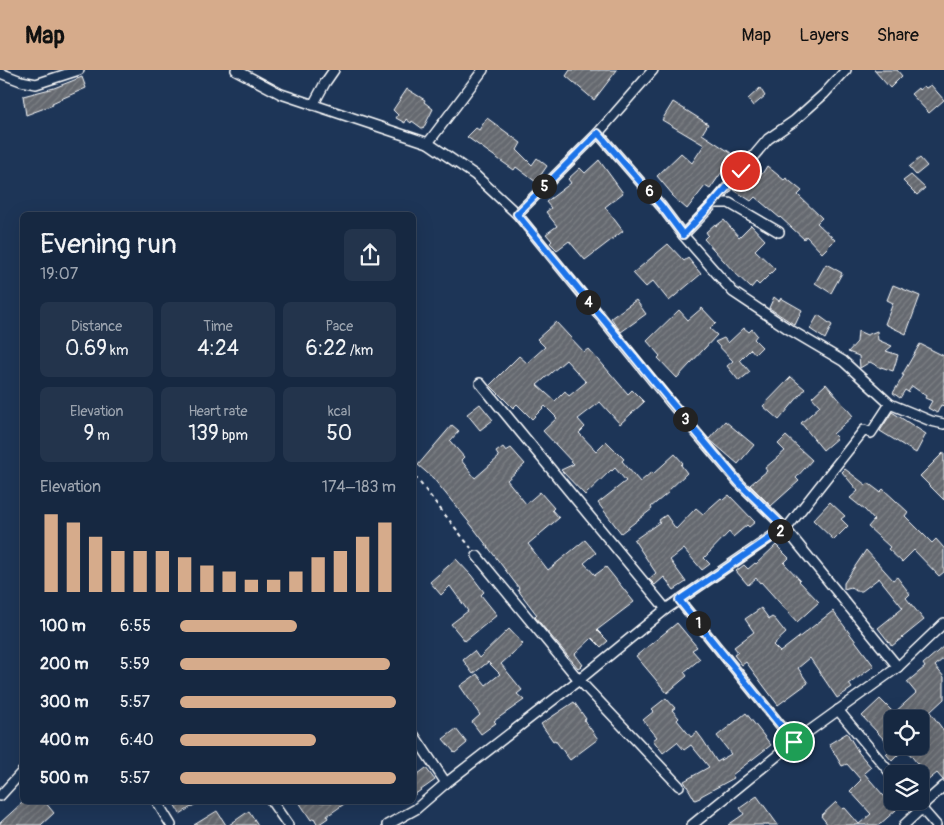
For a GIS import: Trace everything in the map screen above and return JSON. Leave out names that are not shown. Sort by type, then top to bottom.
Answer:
[{"type":"street","points":[[0,73],[20,81],[36,84],[79,70]]},
{"type":"street","points":[[236,70],[281,94],[428,142],[475,175],[517,214],[727,469],[785,528],[898,667]]},
{"type":"street","points":[[313,105],[334,70]]},
{"type":"street","points":[[428,142],[483,70]]},
{"type":"street","points":[[517,214],[598,133],[653,70]]},
{"type":"street","points":[[683,235],[768,139],[794,121],[824,94],[846,70]]},
{"type":"street","points":[[598,133],[733,292],[787,328],[843,361],[890,404],[931,421],[944,424]]},
{"type":"street","points":[[714,202],[729,204],[779,232]]},
{"type":"street","points":[[480,383],[666,609]]},
{"type":"street","points":[[387,825],[416,809],[446,783],[579,680],[666,609],[790,524],[864,430],[870,433],[890,404]]},
{"type":"street","points":[[477,556],[579,680],[679,786]]},
{"type":"street","points":[[679,600],[794,742]]},
{"type":"street","points":[[692,825],[794,742],[898,667],[944,623]]},
{"type":"street","points":[[838,710],[884,765]]},
{"type":"street","points":[[416,740],[446,783]]},
{"type":"street","points":[[0,796],[20,774]]},
{"type":"street","points":[[929,799],[944,786]]},
{"type":"street","points":[[157,804],[171,825]]},
{"type":"street","points":[[273,804],[288,825]]},
{"type":"street","points":[[904,825],[920,810]]},
{"type":"street","points":[[922,810],[936,825]]},
{"type":"path","points":[[416,479],[477,556]]},
{"type":"building","points":[[570,70],[617,70],[594,100],[566,76]]},
{"type":"building","points":[[874,70],[897,70],[902,76],[890,88]]},
{"type":"building","points":[[82,77],[86,88],[52,103],[53,105],[26,115],[23,96],[54,88]]},
{"type":"building","points":[[931,85],[944,100],[929,113],[911,94],[918,88],[919,90],[924,86],[926,88]]},
{"type":"building","points":[[760,88],[765,96],[753,106],[748,99]]},
{"type":"building","points":[[407,89],[425,100],[424,102],[433,109],[423,129],[412,121],[411,123],[406,119],[405,123],[396,118],[398,115],[393,110]]},
{"type":"building","points":[[673,102],[708,124],[702,134],[731,153],[727,158],[730,160],[710,189],[705,186],[687,209],[672,196],[657,176],[681,153],[692,163],[704,145],[662,120]]},
{"type":"building","points":[[487,118],[521,143],[517,150],[532,165],[537,158],[547,166],[536,182],[516,167],[514,170],[467,137],[476,128],[479,130]]},
{"type":"building","points":[[920,158],[927,166],[916,175],[909,167]]},
{"type":"building","points":[[599,160],[623,193],[605,207],[623,231],[585,260],[569,241],[557,250],[550,243],[552,241],[546,234],[557,226],[546,212],[551,208],[546,202],[571,183],[568,179],[580,168],[585,173]]},
{"type":"building","points":[[767,166],[784,180],[786,178],[802,191],[798,195],[822,218],[817,223],[835,240],[822,253],[806,236],[804,239],[755,197],[751,201],[734,190],[752,167],[762,174]]},
{"type":"building","points":[[911,175],[925,188],[917,195],[903,181]]},
{"type":"building","points":[[724,220],[739,237],[751,225],[765,240],[755,250],[775,269],[759,285],[756,282],[751,288],[704,239],[708,235],[706,232],[715,224],[716,226]]},
{"type":"building","points":[[668,244],[684,261],[688,258],[701,274],[669,301],[653,281],[646,287],[633,273]]},
{"type":"building","points":[[826,264],[842,273],[831,293],[815,283]]},
{"type":"building","points":[[893,285],[920,296],[906,334],[885,324],[893,303],[887,300]]},
{"type":"building","points":[[774,297],[779,301],[781,298],[802,310],[795,325],[769,308]]},
{"type":"building","points":[[636,300],[646,314],[621,332],[611,318]]},
{"type":"building","points":[[702,308],[716,323],[710,329],[717,335],[677,378],[658,358],[660,356],[647,341],[679,310],[688,320]]},
{"type":"building","points":[[818,315],[832,325],[825,339],[810,329]]},
{"type":"building","points":[[556,322],[584,352],[588,349],[598,359],[628,394],[632,390],[644,402],[620,424],[600,402],[578,419],[585,427],[579,433],[596,451],[606,441],[624,459],[622,461],[640,482],[652,472],[653,474],[675,454],[683,463],[681,465],[687,473],[651,507],[652,509],[621,533],[598,503],[626,481],[615,468],[585,495],[561,470],[574,464],[543,431],[557,418],[545,406],[532,419],[517,404],[513,408],[490,385],[519,356],[527,363],[545,347],[537,339]],"holes":[[[566,360],[586,382],[569,396],[565,391],[555,401],[537,385]]]},
{"type":"building","points":[[744,328],[749,332],[752,329],[757,335],[754,339],[762,347],[755,354],[751,349],[740,360],[750,372],[739,381],[727,366],[733,361],[715,342],[724,338],[728,343]]},
{"type":"building","points":[[858,331],[867,335],[877,331],[878,340],[892,346],[886,351],[898,355],[893,371],[881,368],[870,362],[860,368],[859,356],[848,352],[857,342]]},
{"type":"building","points":[[920,344],[944,356],[944,406],[941,405],[937,413],[928,408],[932,401],[925,398],[926,396],[912,386],[908,392],[905,390],[900,398],[893,393]]},
{"type":"building","points":[[791,377],[805,389],[779,420],[763,406]]},
{"type":"building","points":[[826,384],[853,416],[833,434],[837,438],[823,450],[801,423],[820,406],[812,397]]},
{"type":"building","points":[[480,404],[493,420],[480,430],[467,414]]},
{"type":"building","points":[[892,412],[926,434],[916,453],[880,431]]},
{"type":"building","points":[[725,421],[754,445],[738,464],[709,439]]},
{"type":"building","points":[[452,425],[459,431],[450,441],[464,457],[461,460],[475,478],[499,457],[496,452],[503,447],[506,451],[511,448],[525,464],[507,480],[526,504],[540,492],[554,508],[552,510],[559,518],[528,544],[548,570],[585,540],[596,553],[584,563],[595,575],[606,567],[634,602],[597,630],[608,641],[601,647],[592,638],[575,654],[583,665],[578,668],[535,617],[537,615],[518,590],[519,588],[472,526],[433,478],[418,465]]},
{"type":"building","points":[[786,436],[812,460],[796,478],[799,481],[771,506],[750,485],[767,471],[765,468],[785,451],[778,444]]},
{"type":"building","points":[[944,452],[944,500],[920,476]]},
{"type":"building","points":[[845,469],[866,485],[868,483],[880,492],[883,489],[908,512],[905,516],[932,543],[936,539],[944,548],[944,572],[939,576],[914,550],[902,562],[888,549],[890,547],[868,527],[874,520],[850,498],[858,491],[842,472]]},
{"type":"building","points":[[729,495],[755,522],[749,527],[747,525],[733,537],[729,532],[704,558],[710,564],[702,570],[684,549],[670,560],[686,582],[674,590],[664,577],[655,585],[649,579],[656,573],[634,540],[660,522],[659,520],[666,515],[676,529],[696,508],[703,514],[721,498],[723,500]]},
{"type":"building","points":[[830,502],[845,516],[841,519],[848,526],[834,540],[813,520]]},
{"type":"building","points":[[776,545],[789,558],[784,563],[819,602],[797,622],[761,582],[756,578],[748,585],[736,571],[744,565],[748,569],[756,564]]},
{"type":"building","points":[[866,550],[893,580],[897,577],[910,594],[906,598],[924,620],[892,646],[878,628],[903,608],[879,578],[862,591],[856,591],[851,587],[844,589],[844,583]]},
{"type":"building","points":[[456,559],[484,592],[481,595],[497,615],[465,641],[451,624],[468,611],[450,586],[441,595],[430,582]]},
{"type":"building","points":[[761,608],[769,619],[772,617],[775,619],[786,633],[773,645],[780,652],[833,611],[874,666],[849,684],[852,688],[837,698],[810,658],[798,668],[808,683],[778,705],[746,662],[742,665],[734,655],[738,652],[734,647],[754,632],[745,619]]},
{"type":"building","points":[[677,623],[697,647],[692,650],[700,659],[684,672],[687,676],[667,693],[636,656]]},
{"type":"building","points":[[509,629],[523,644],[501,664],[522,690],[517,694],[524,700],[494,721],[496,723],[481,734],[472,722],[480,715],[460,686],[477,674],[486,685],[500,674],[488,662],[473,674],[463,660],[474,651],[479,658]]},
{"type":"building","points":[[944,646],[944,658],[935,666],[944,677],[944,699],[930,712],[944,731],[944,780],[937,773],[929,780],[929,765],[918,765],[911,755],[929,755],[929,710],[897,710],[916,693],[907,682],[925,667],[923,664]]},
{"type":"building","points":[[666,698],[675,708],[672,710],[679,718],[677,720],[691,737],[697,732],[717,762],[731,754],[717,736],[746,713],[771,745],[732,775],[734,778],[695,800],[684,781],[709,767],[691,745],[684,750],[677,742],[663,753],[653,740],[657,737],[643,720],[654,711],[652,709]]},
{"type":"building","points":[[880,699],[891,710],[884,710],[884,739],[862,716]]},
{"type":"building","points":[[574,702],[598,739],[570,760],[541,724]]},
{"type":"building","points":[[456,729],[467,743],[455,753],[443,739]]},
{"type":"building","points":[[847,733],[859,753],[871,767],[864,773],[884,796],[884,810],[896,810],[879,825],[828,825],[821,816],[836,802],[843,809],[845,808],[859,824],[871,814],[850,791],[861,780],[847,764],[842,766],[829,744]]},
{"type":"building","points":[[887,755],[898,755],[892,761]]},
{"type":"building","points":[[426,768],[435,780],[416,794],[416,776]]},
{"type":"building","points":[[757,796],[778,825],[728,825],[744,814],[740,808]]},
{"type":"building","points":[[21,804],[47,804],[54,813],[41,825],[0,825]]},
{"type":"building","points":[[174,804],[196,804],[180,814]]},
{"type":"building","points":[[300,804],[344,804],[318,825],[314,818],[311,820]]},
{"type":"building","points":[[217,811],[226,825],[194,825]]},
{"type":"building","points":[[249,811],[258,825],[229,825]]},
{"type":"route","points":[[741,171],[683,235],[662,207],[598,133],[517,214],[739,483],[785,528],[679,600],[794,742]]}]
